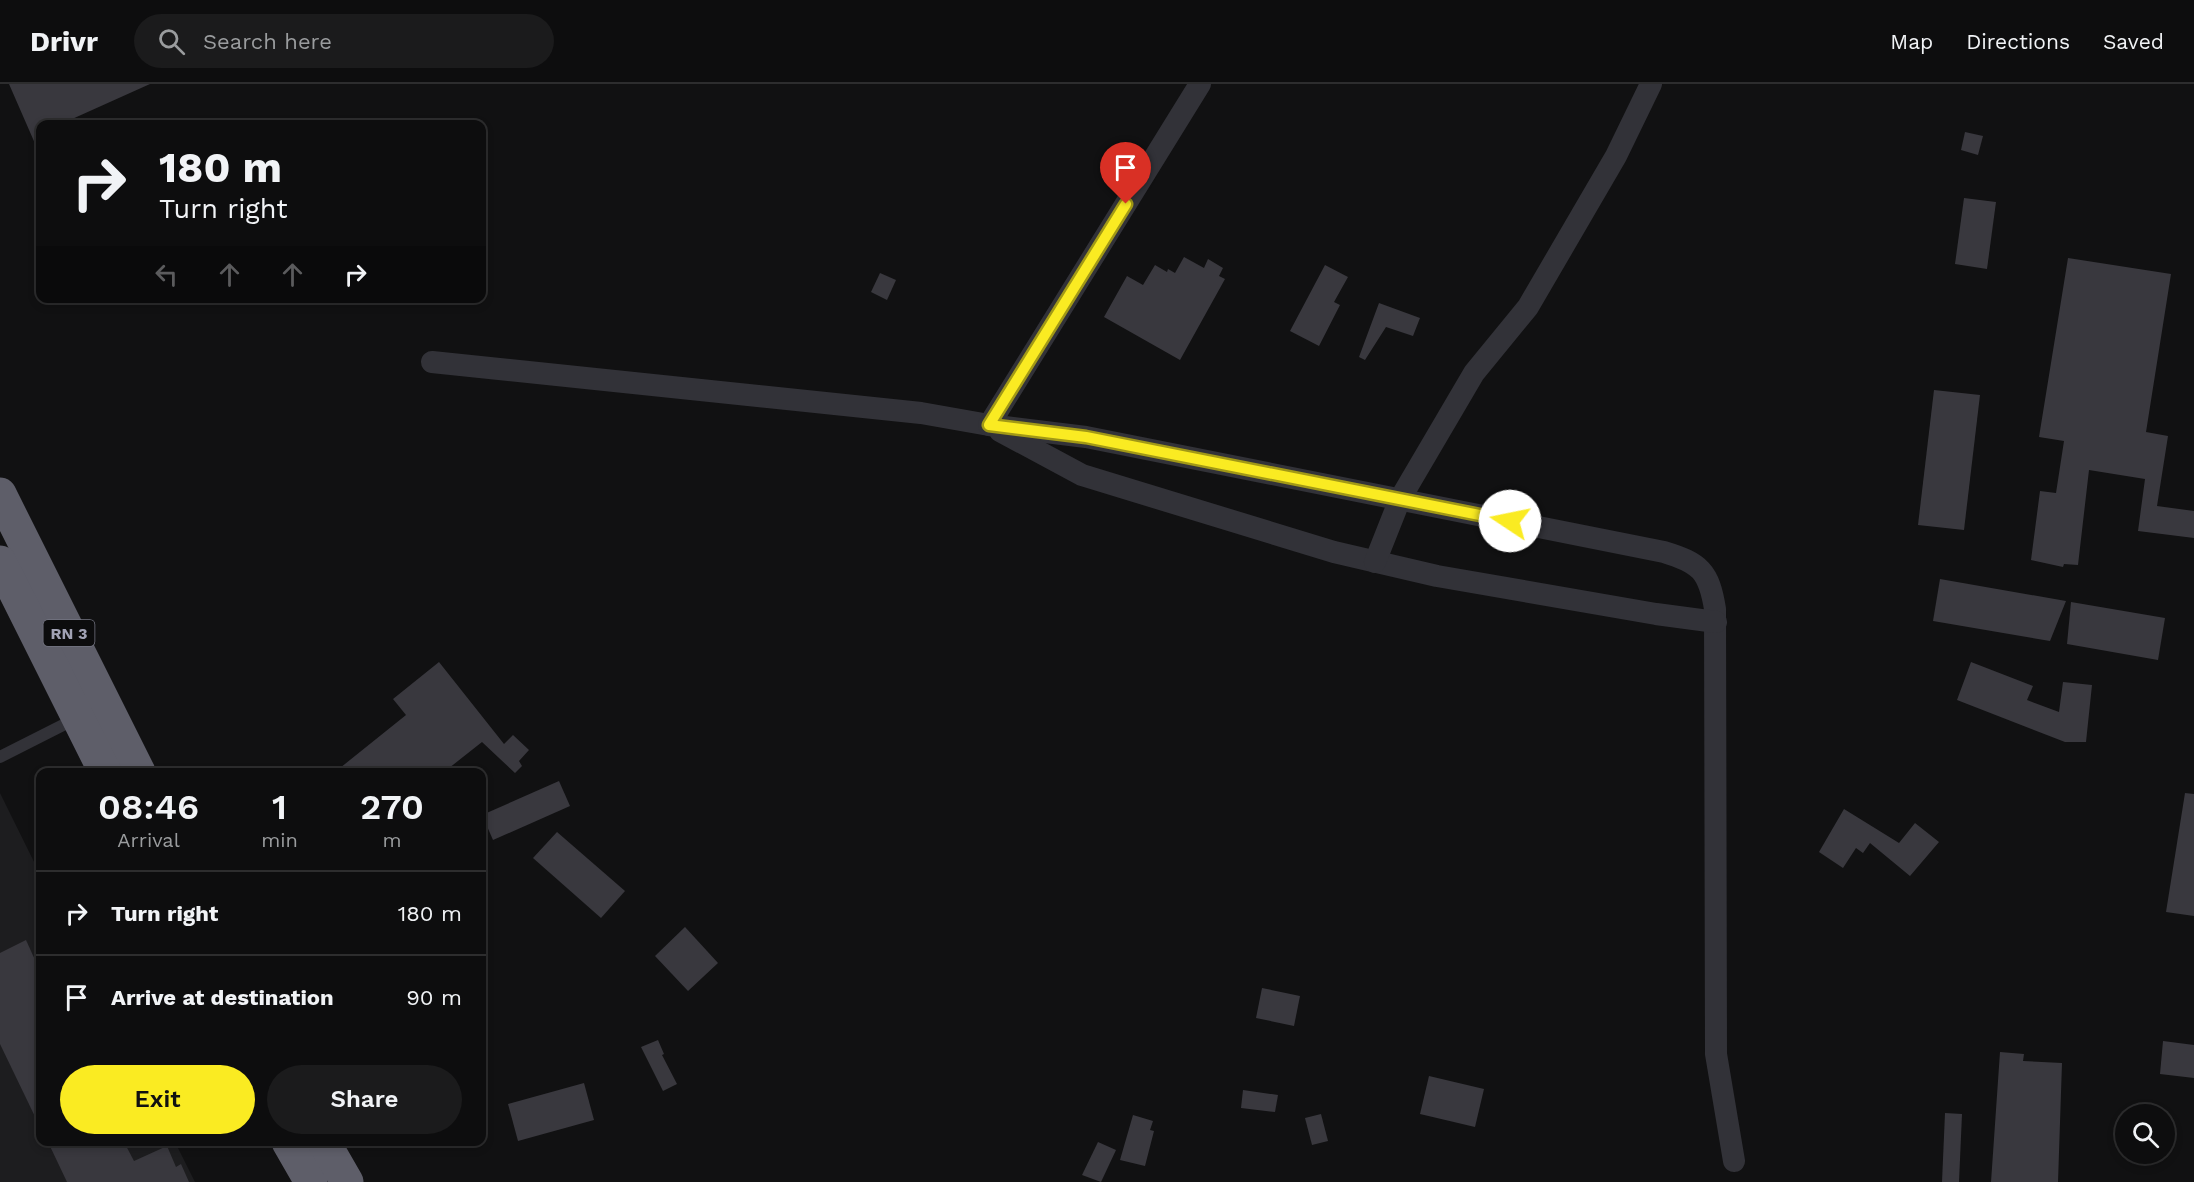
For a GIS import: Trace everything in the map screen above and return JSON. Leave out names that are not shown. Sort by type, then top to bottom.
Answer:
[{"type":"highway","name":"RN 3","points":[[0,494],[137,768]]},
{"type":"highway","name":"RN 3","points":[[0,561],[103,768]]},
{"type":"highway","points":[[290,1146],[311,1182]]},
{"type":"highway","points":[[326,1146],[347,1182]]},
{"type":"street","points":[[989,425],[1200,84]]},
{"type":"street","points":[[1375,562],[1400,499],[1474,373],[1534,297],[1611,166],[1651,84]]},
{"type":"street","points":[[432,362],[921,413],[989,425],[1086,437],[1664,552],[1690,560],[1712,585],[1716,622],[1716,1054],[1734,1161]]},
{"type":"street","points":[[989,425],[1082,476],[1334,552],[1437,576],[1656,614],[1716,622]]},
{"type":"lane","points":[[0,757],[78,717]]},
{"type":"shaded area","points":[[0,793],[36,866],[36,1146],[177,1146],[195,1182],[0,1182]]},
{"type":"building","points":[[9,84],[150,84],[70,120],[36,120],[36,146]]},
{"type":"building","points":[[1965,132],[1983,136],[1978,155],[1961,150]]},
{"type":"building","points":[[1964,198],[1996,202],[1987,269],[1955,264]]},
{"type":"building","points":[[1184,257],[1204,268],[1208,259],[1223,268],[1219,276],[1225,279],[1180,360],[1104,317],[1127,276],[1143,285],[1155,265],[1167,272],[1168,269],[1175,273]]},
{"type":"building","points":[[2068,258],[2171,274],[2146,432],[2168,436],[2157,506],[2194,511],[2194,538],[2138,531],[2145,479],[2089,470],[2078,565],[2064,564],[2063,567],[2031,560],[2040,491],[2056,493],[2064,441],[2039,437]]},
{"type":"building","points":[[1325,265],[1348,277],[1334,302],[1340,305],[1319,346],[1290,331]]},
{"type":"building","points":[[880,273],[896,280],[887,300],[871,292]]},
{"type":"building","points":[[1379,303],[1420,318],[1413,336],[1386,327],[1365,360],[1359,357]]},
{"type":"building","points":[[1934,390],[1980,395],[1964,530],[1918,525]]},
{"type":"building","points":[[1940,579],[2066,601],[2050,641],[1933,621]]},
{"type":"building","points":[[2071,602],[2165,618],[2158,660],[2067,644]]},
{"type":"building","points":[[439,662],[504,744],[513,735],[529,750],[519,761],[522,766],[515,773],[482,742],[449,768],[340,768],[406,715],[393,699]]},
{"type":"building","points":[[1971,662],[2033,686],[2027,700],[2059,712],[2063,682],[2092,685],[2086,742],[2065,742],[1957,700]]},
{"type":"building","points":[[559,781],[570,806],[493,840],[486,824],[486,813]]},
{"type":"building","points":[[2185,793],[2194,794],[2194,916],[2166,912]]},
{"type":"building","points":[[1844,809],[1899,843],[1915,823],[1939,842],[1910,876],[1870,843],[1863,853],[1856,848],[1843,868],[1819,852]]},
{"type":"building","points":[[557,832],[625,891],[601,918],[533,858]]},
{"type":"building","points":[[685,927],[718,963],[688,991],[655,956]]},
{"type":"building","points":[[26,940],[36,962],[36,1119],[0,1044],[0,953]]},
{"type":"building","points":[[1262,988],[1300,996],[1294,1026],[1256,1018]]},
{"type":"building","points":[[658,1040],[664,1054],[662,1055],[677,1084],[663,1091],[641,1047]]},
{"type":"building","points":[[2163,1041],[2194,1045],[2194,1078],[2160,1074]]},
{"type":"building","points":[[2000,1052],[2024,1054],[2023,1061],[2062,1063],[2058,1182],[1991,1182]]},
{"type":"building","points":[[1429,1076],[1484,1089],[1475,1127],[1420,1114]]},
{"type":"building","points":[[584,1083],[594,1120],[518,1141],[508,1104]]},
{"type":"building","points":[[1243,1090],[1278,1095],[1275,1112],[1241,1108]]},
{"type":"building","points":[[1945,1113],[1962,1114],[1959,1182],[1942,1182]]},
{"type":"building","points":[[1321,1114],[1328,1141],[1312,1145],[1305,1118]]},
{"type":"building","points":[[1133,1115],[1153,1121],[1150,1130],[1154,1131],[1145,1166],[1120,1160]]},
{"type":"building","points":[[1098,1142],[1116,1150],[1101,1182],[1082,1175]]},
{"type":"building","points":[[50,1146],[126,1146],[134,1161],[167,1146],[176,1167],[181,1164],[189,1182],[67,1182]]},
{"type":"route","points":[[1126,204],[989,425],[1086,437],[1510,521]]}]
